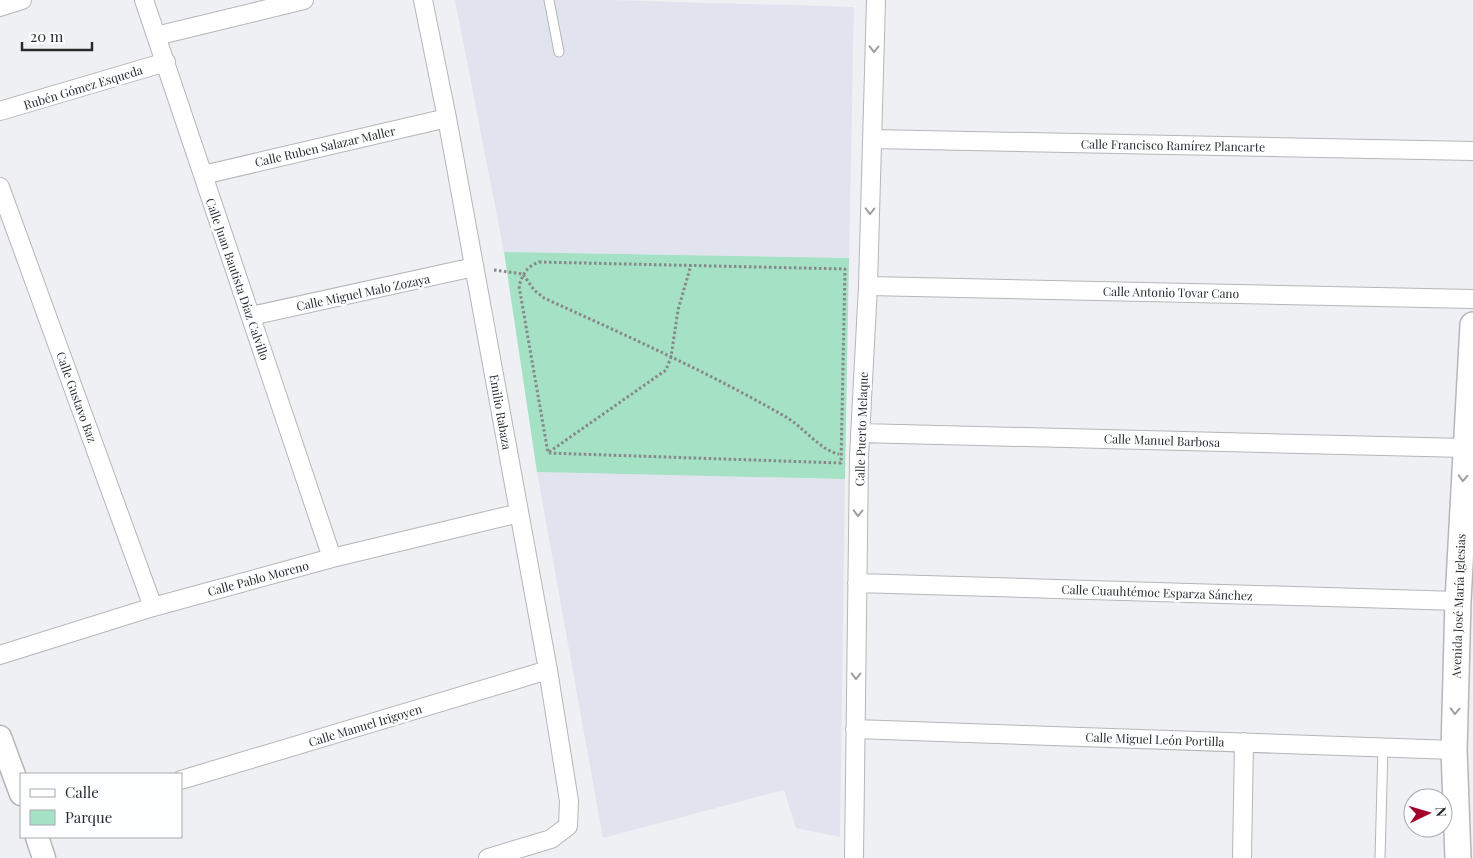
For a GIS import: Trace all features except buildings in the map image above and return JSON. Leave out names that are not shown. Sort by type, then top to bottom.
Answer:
[{"type":"main road","name":"Avenida José María Iglesias","points":[[1458,858],[1454,750],[1458,602],[1473,325]]},
{"type":"street","points":[[0,7],[22,0]]},
{"type":"street","name":"Calle Juan Bautista Díaz Calvillo","points":[[144,0],[332,558]]},
{"type":"street","points":[[156,36],[304,0]]},
{"type":"street","name":"Emilio Rabaza","points":[[423,0],[447,118],[548,670],[569,802],[568,826],[551,839],[488,858]]},
{"type":"street","name":"Calle Puerto Melaque","points":[[854,858],[859,456],[868,286],[876,0]]},
{"type":"street","name":"Rubén Gómez Esqueda","points":[[0,111],[166,62]]},
{"type":"street","name":"Calle Ruben Salazar Maller","points":[[203,174],[447,118]]},
{"type":"street","name":"Calle Francisco Ramírez Plancarte","points":[[872,139],[1473,152]]},
{"type":"street","name":"Calle Gustavo Baz","points":[[0,187],[153,607]]},
{"type":"street","name":"Calle Miguel Malo Zozaya","points":[[251,316],[474,267]]},
{"type":"street","name":"Calle Antonio Tovar Cano","points":[[868,286],[1473,299]]},
{"type":"street","name":"Calle Manuel Barbosa","points":[[860,432],[1465,448]]},
{"type":"street","name":"Calle Pablo Moreno","points":[[0,655],[153,607],[332,558],[519,512]]},
{"type":"street","name":"Calle Cuauhtémoc Esparza Sánchez","points":[[857,583],[1458,602]]},
{"type":"street","name":"Calle Manuel Irigoyen","points":[[182,780],[548,670]]},
{"type":"street","name":"Calle Miguel León Portilla","points":[[855,730],[1454,750]]},
{"type":"street","points":[[0,737],[20,791]]},
{"type":"street","points":[[1242,858],[1244,742]]},
{"type":"street","points":[[37,838],[44,858]]},
{"type":"lane","points":[[549,0],[559,52]]},
{"type":"lane","points":[[1380,858],[1383,747]]},
{"type":"path","points":[[552,262],[845,269],[841,463],[548,453],[519,286],[523,274],[531,265],[552,262]]},
{"type":"path","points":[[548,453],[666,370],[671,357],[678,310],[691,265]]},
{"type":"path","points":[[474,267],[523,274],[534,290],[544,298],[671,357],[788,418],[835,453],[859,456]]},
{"type":"shaded area","points":[[455,0],[609,0],[854,7],[849,258],[504,252]]},
{"type":"shaded area","points":[[537,472],[845,479],[840,837],[796,828],[784,790],[603,838]]},
{"type":"green space","points":[[504,252],[849,258],[845,479],[537,472]]}]
